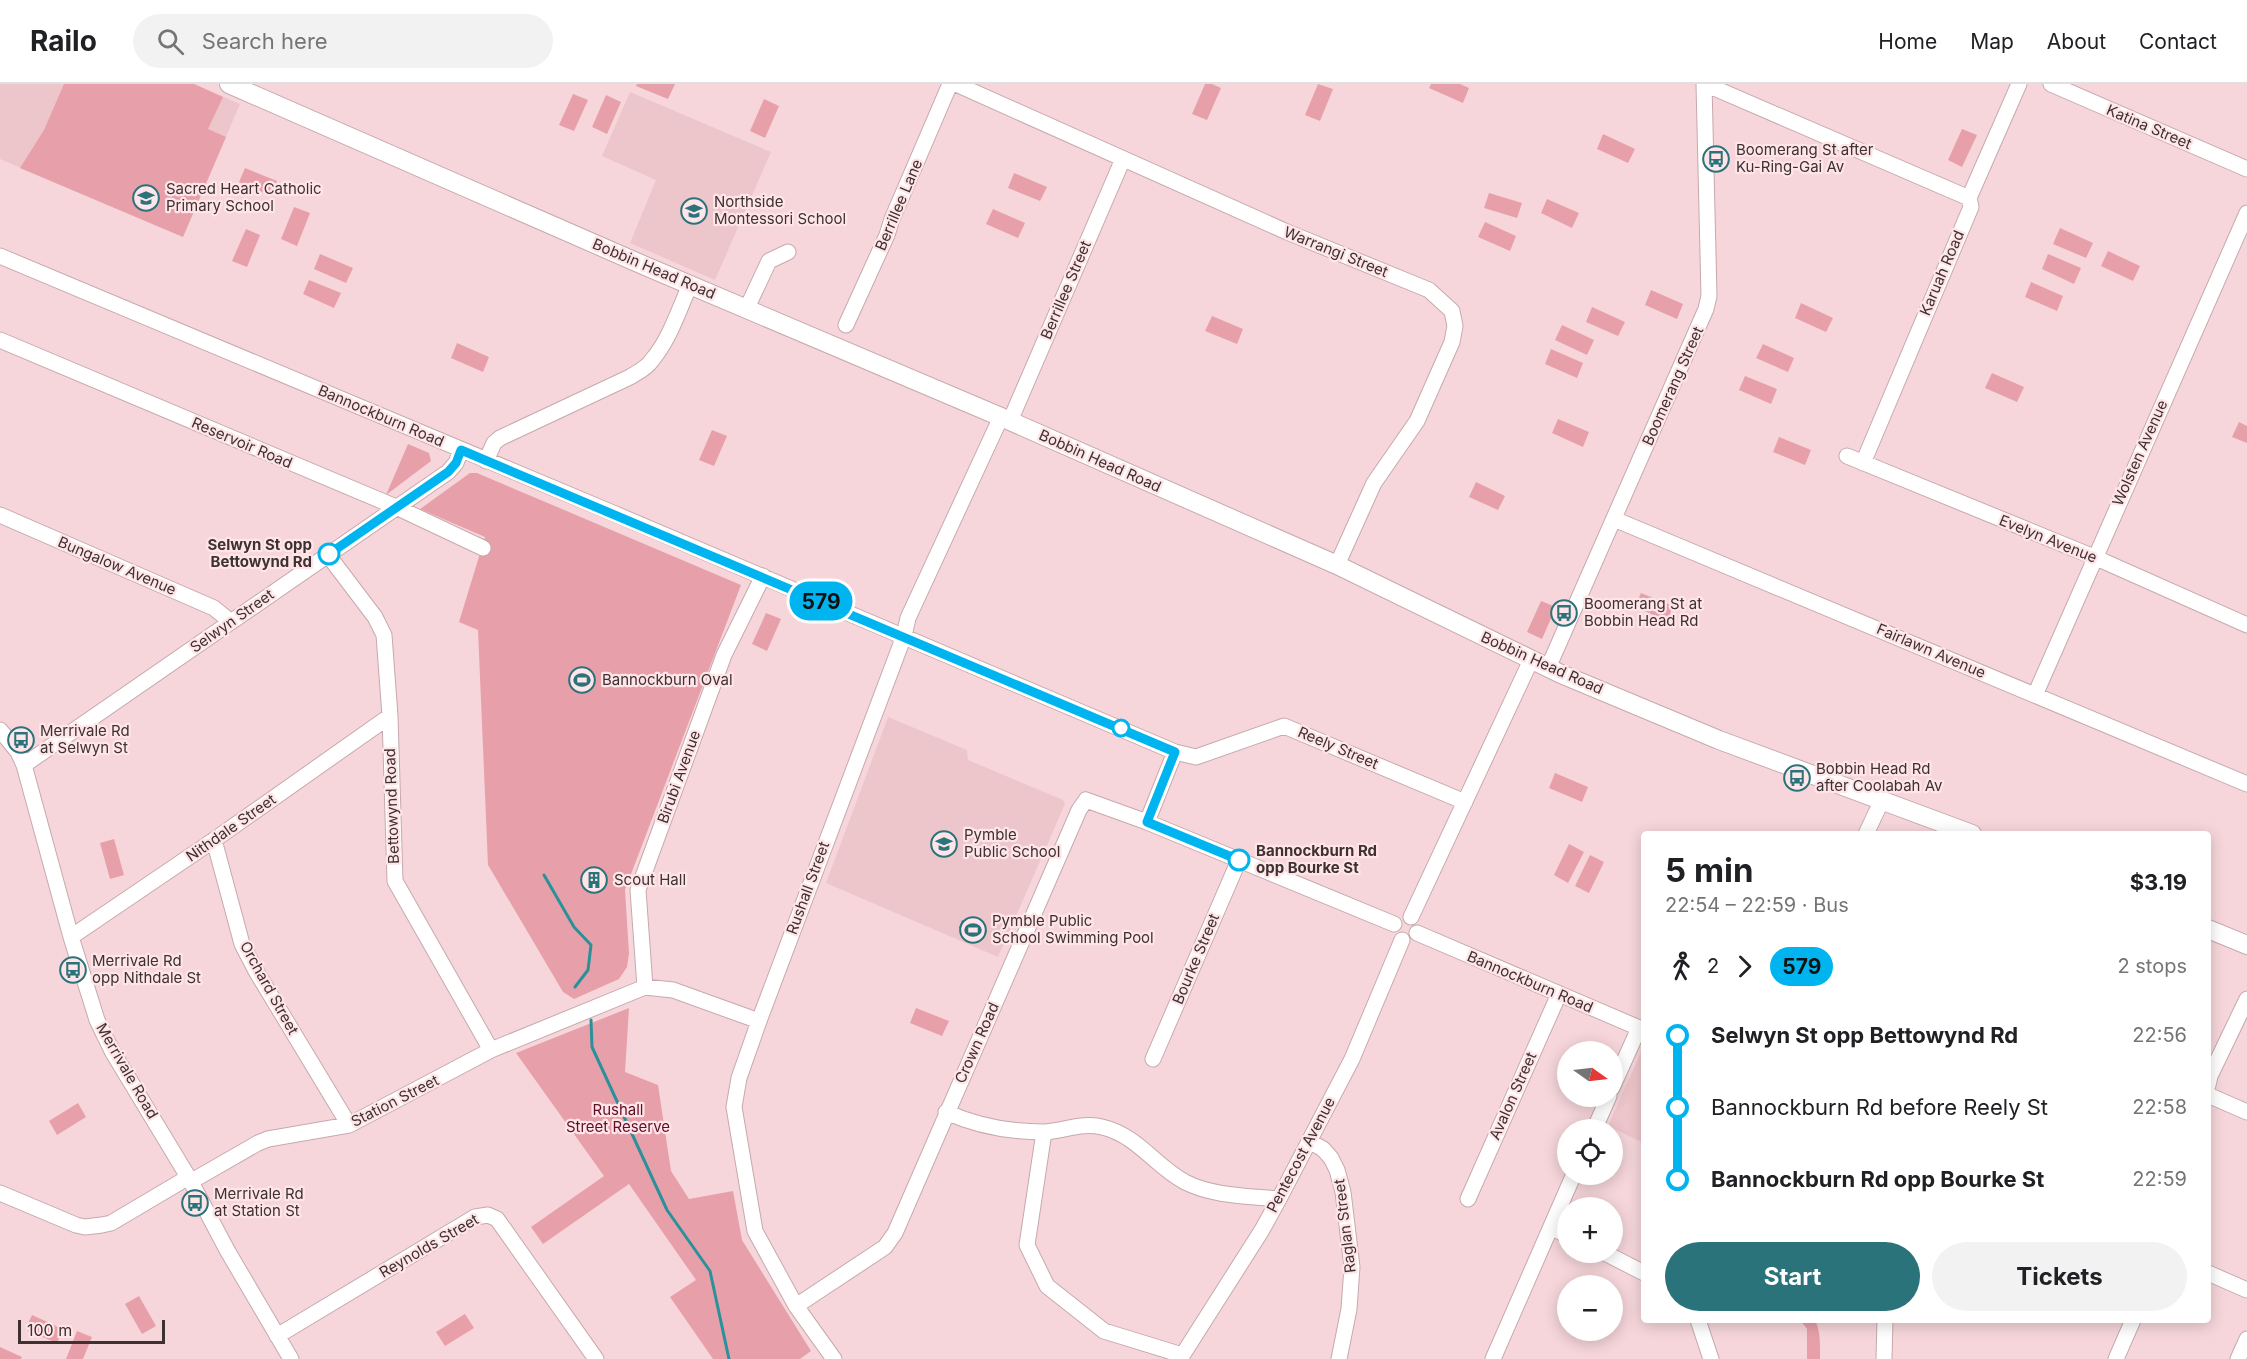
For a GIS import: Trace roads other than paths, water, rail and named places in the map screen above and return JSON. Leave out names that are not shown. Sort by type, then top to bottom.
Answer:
[{"type":"main road","name":"Bobbin Head Road","points":[[229,84],[690,285],[1006,419],[1337,565],[1548,668],[1719,740],[1964,831]]},
{"type":"main road","points":[[2211,930],[2247,945]]},
{"type":"street","name":"Berrillee Lane","points":[[846,325],[950,84]]},
{"type":"street","name":"Warrangi Street","points":[[956,84],[974,87],[1123,159],[1287,232],[1429,290],[1452,310],[1455,326],[1452,342],[1417,421],[1374,483],[1337,565]]},
{"type":"street","points":[[1705,84],[1969,198]]},
{"type":"street","name":"Boomerang Street","points":[[1548,668],[1706,309],[1709,296],[1705,84]]},
{"type":"street","name":"Karuah Road","points":[[1863,463],[1971,207],[1969,198],[2019,84]]},
{"type":"street","name":"Katina Street","points":[[2051,84],[2247,169]]},
{"type":"street","name":"Berrillee Street","points":[[1006,419],[1123,159]]},
{"type":"street","name":"Wolsten Avenue","points":[[2035,695],[2247,213]]},
{"type":"street","points":[[747,308],[769,261],[788,252]]},
{"type":"street","name":"Bannockburn Road","points":[[0,256],[763,576],[1175,752]]},
{"type":"street","points":[[486,461],[494,442],[500,438],[643,369],[652,361],[661,347],[690,285]]},
{"type":"street","name":"Reservoir Road","points":[[0,340],[396,507],[483,548]]},
{"type":"street","name":"Rushall Street","points":[[834,1359],[796,1306],[755,1231],[734,1107],[738,1078],[904,636],[908,618],[1006,419]]},
{"type":"street","name":"Selwyn Street","points":[[24,765],[448,472],[456,463],[461,450]]},
{"type":"street","name":"Evelyn Avenue","points":[[1847,456],[2094,557],[2247,625]]},
{"type":"street","name":"Bungalow Avenue","points":[[0,515],[214,608],[231,622]]},
{"type":"street","name":"Fairlawn Avenue","points":[[1614,519],[2247,784]]},
{"type":"street","name":"Bettowynd Road","points":[[328,555],[381,626],[385,644],[390,716],[395,881],[491,1050]]},
{"type":"street","name":"Birubi Avenue","points":[[645,987],[638,890],[724,655],[763,576]]},
{"type":"street","points":[[1411,917],[1531,660]]},
{"type":"street","name":"Nithdale Street","points":[[71,937],[390,716]]},
{"type":"street","name":"Reely Street","points":[[1175,752],[1196,757],[1284,726],[1465,802]]},
{"type":"street","name":"Merrivale Road","points":[[0,730],[18,752],[24,765],[71,937],[97,1020],[112,1051],[190,1180],[227,1250],[291,1359]]},
{"type":"street","points":[[1175,752],[1147,822],[1394,924]]},
{"type":"street","points":[[1867,831],[1882,800]]},
{"type":"street","name":"Crown Road","points":[[796,1306],[885,1247],[895,1233],[1079,810],[1086,801],[1147,822]]},
{"type":"street","name":"Orchard Street","points":[[214,840],[242,944],[349,1125]]},
{"type":"street","name":"Bourke Street","points":[[1153,1059],[1239,860]]},
{"type":"street","points":[[1399,917],[1411,917],[1417,924],[1417,933],[1410,939],[1402,940],[1395,935],[1394,924],[1399,917]]},
{"type":"street","name":"Bannockburn Road","points":[[1417,933],[1641,1029]]},
{"type":"street","name":"Pentecost Avenue","points":[[1181,1357],[1262,1230],[1279,1199],[1352,1059],[1402,940]]},
{"type":"street","name":"Station Street","points":[[0,1193],[76,1225],[94,1227],[111,1223],[182,1181],[197,1178],[268,1139],[349,1125],[491,1050],[645,987],[673,990],[759,1021]]},
{"type":"street","name":"Avalon Street","points":[[1468,1199],[1559,994]]},
{"type":"street","points":[[2211,1074],[2247,999]]},
{"type":"street","points":[[1623,1066],[1641,1029]]},
{"type":"street","points":[[2211,1096],[2247,1112]]},
{"type":"street","points":[[946,1112],[994,1129],[1044,1132],[1088,1125],[1112,1130],[1132,1140],[1170,1173],[1186,1183],[1221,1192],[1279,1199]]},
{"type":"street","points":[[1044,1132],[1027,1245],[1047,1286],[1104,1331],[1181,1357]]},
{"type":"street","name":"Raglan Street","points":[[1309,1142],[1323,1149],[1331,1158],[1337,1170],[1344,1202],[1352,1267],[1349,1309],[1339,1359]]},
{"type":"street","points":[[1493,1359],[1569,1185]]},
{"type":"street","name":"Reynolds Street","points":[[277,1336],[475,1218],[488,1215],[497,1219],[596,1359]]},
{"type":"street","points":[[1551,1227],[1557,1230]]},
{"type":"street","points":[[1623,1262],[1641,1271]]},
{"type":"street","points":[[2211,1274],[2247,1290]]},
{"type":"street","points":[[1699,1323],[1711,1359]]},
{"type":"street","points":[[1884,1359],[1885,1323]]},
{"type":"street","points":[[2116,1359],[2132,1323]]},
{"type":"street","points":[[2238,1359],[2247,1339]]},
{"type":"water","name":"Pymble Public School Swimming Pool","points":[[962,920],[987,931],[983,939],[959,928]]},
{"type":"waterway","points":[[544,875],[574,927],[591,945],[588,970],[575,987]]},
{"type":"waterway","points":[[591,1020],[592,1047],[667,1210],[710,1271],[729,1359]]},
{"type":"place","name":"Boomerang St after Ku-Ring-Gai Av","points":[[1716,159]]},
{"type":"place","name":"Sacred Heart Catholic Primary School","points":[[146,198]]},
{"type":"place","name":"Northside Montessori School","points":[[694,211]]},
{"type":"place","name":"Selwyn St opp Bettowynd Rd","points":[[329,554]]},
{"type":"place","name":"Boomerang St at Bobbin Head Rd","points":[[1564,613]]},
{"type":"place","name":"Bannockburn Oval","points":[[582,680]]},
{"type":"place","name":"Merrivale Rd at Selwyn St","points":[[21,740]]},
{"type":"place","name":"Bobbin Head Rd after Coolabah Av","points":[[1797,778]]},
{"type":"place","name":"Pymble Public School","points":[[944,844]]},
{"type":"place","name":"Bannockburn Rd opp Bourke St","points":[[1239,860]]},
{"type":"place","name":"Scout Hall","points":[[594,880]]},
{"type":"place","name":"Pymble Public School Swimming Pool","points":[[973,930]]},
{"type":"place","name":"Merrivale Rd opp Nithdale St","points":[[73,970]]},
{"type":"place","name":"Merrivale Rd at Station St","points":[[195,1203]]},
{"type":"park label","name":"Rushall Street Reserve","points":[[618,1118]]}]
